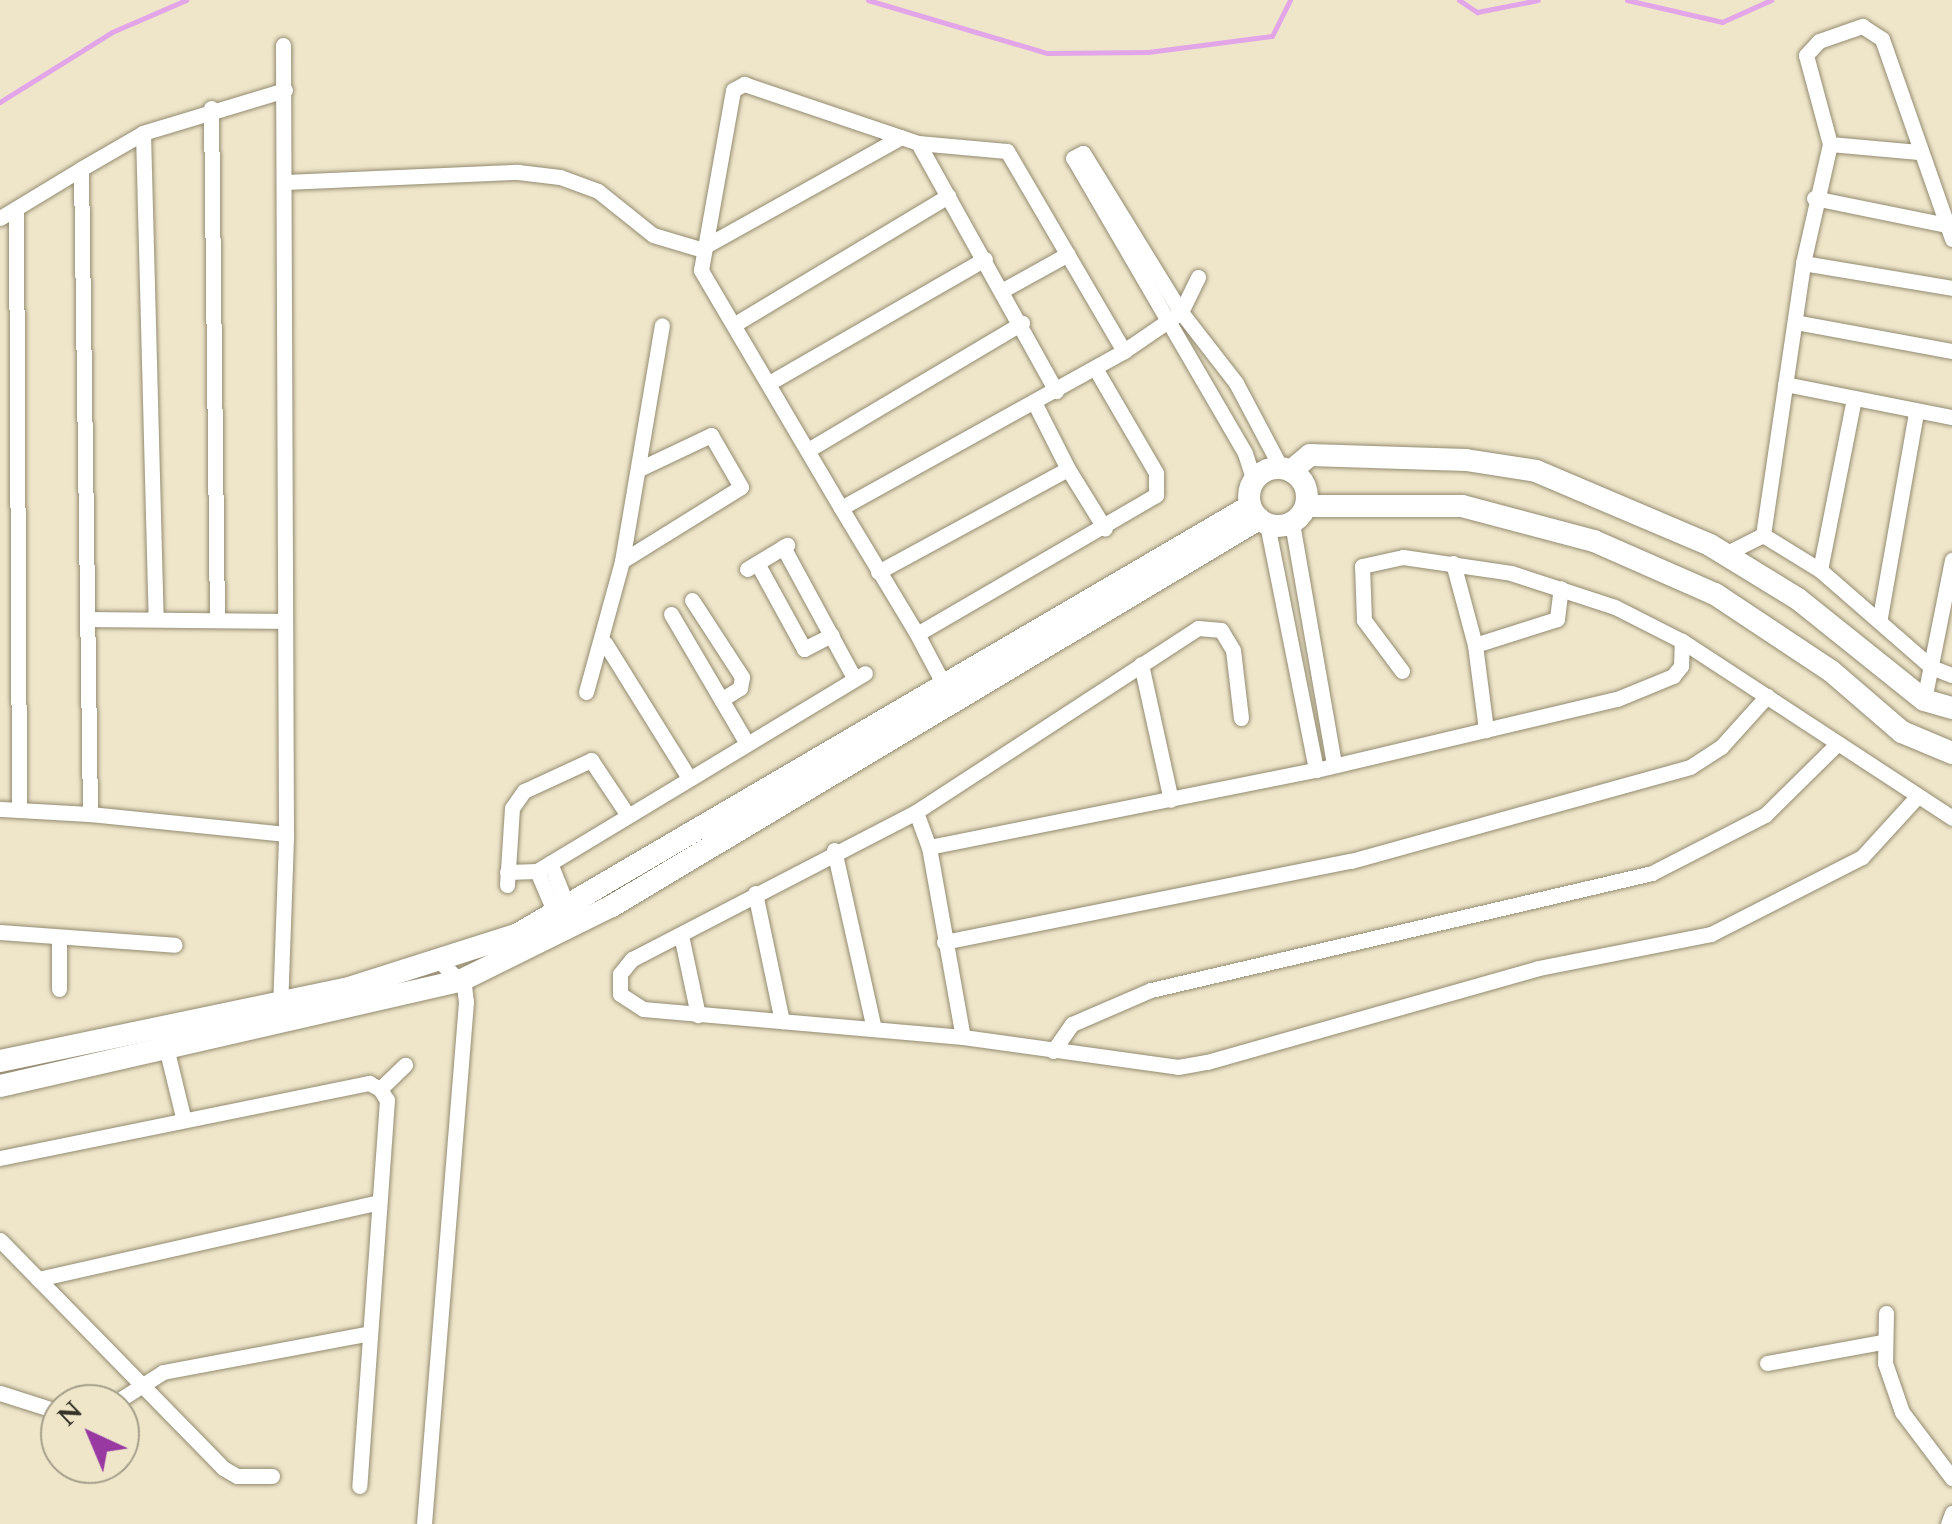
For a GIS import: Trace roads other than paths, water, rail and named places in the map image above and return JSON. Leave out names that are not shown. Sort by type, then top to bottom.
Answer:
[{"type":"street","points":[[1763,535],[1814,198],[1830,144],[1806,56],[1819,42],[1862,26],[1882,39],[1950,232]]},
{"type":"street","points":[[281,1014],[286,834],[283,45]]},
{"type":"street","points":[[942,681],[918,634],[701,270],[700,249],[727,148],[732,90],[744,84],[918,143],[1007,150],[1124,351]]},
{"type":"street","points":[[0,218],[143,133],[211,108],[285,90]]},
{"type":"street","points":[[211,108],[217,620]]},
{"type":"street","points":[[143,133],[156,619]]},
{"type":"street","points":[[285,182],[498,172],[560,177],[598,191],[653,235],[700,249],[901,137]]},
{"type":"street","points":[[918,143],[1022,322],[1056,392]]},
{"type":"street","points":[[1830,144],[1919,152]]},
{"type":"street","points":[[1316,770],[1245,453],[1166,322],[1078,155],[1181,312],[1236,384],[1286,469],[1303,482],[1299,514],[1334,762]]},
{"type":"street","points":[[81,169],[90,814]]},
{"type":"street","points":[[736,324],[948,196]]},
{"type":"street","points":[[1814,198],[1950,232]]},
{"type":"street","points":[[16,208],[19,810]]},
{"type":"street","points":[[1002,290],[1068,254]]},
{"type":"street","points":[[769,383],[985,259]]},
{"type":"street","points":[[1803,264],[1952,288]]},
{"type":"street","points":[[842,508],[1124,351],[1181,312],[1198,277]]},
{"type":"street","points":[[808,450],[1022,322]]},
{"type":"street","points":[[1796,322],[1952,351]]},
{"type":"street","points":[[586,692],[605,643],[662,326]]},
{"type":"street","points":[[918,634],[1150,502],[1158,488],[1156,472],[1095,368]]},
{"type":"street","points":[[1785,384],[1916,413],[1952,417]]},
{"type":"street","points":[[1820,570],[1854,398]]},
{"type":"street","points":[[1034,404],[1105,529]]},
{"type":"street","points":[[1880,617],[1916,413]]},
{"type":"street","points":[[622,561],[741,487],[712,435],[639,468]]},
{"type":"street","points":[[1254,481],[1310,455],[1466,460],[1536,472],[1725,554],[1763,535]]},
{"type":"street","points":[[878,572],[1068,469]]},
{"type":"street","points":[[281,1014],[442,964],[565,918],[942,681],[1259,516],[1462,506],[1594,541],[1715,594],[1830,671],[1902,732],[1952,753]]},
{"type":"street","points":[[0,1086],[281,1014],[460,980],[1259,516]]},
{"type":"street","points":[[1763,535],[1820,570],[1880,617],[1931,666],[1950,674],[1939,704]]},
{"type":"street","points":[[1710,545],[1798,599],[1939,704]]},
{"type":"street","points":[[627,814],[598,766],[581,760],[516,798],[507,878],[544,867],[860,676],[832,635],[785,546],[752,566],[804,649],[832,635]]},
{"type":"street","points":[[1402,671],[1364,620],[1362,566],[1404,557],[1453,562],[1561,588],[1682,641],[1914,799],[1952,818]]},
{"type":"street","points":[[1939,704],[1931,666],[1952,560]]},
{"type":"street","points":[[1453,562],[1474,646],[1486,730]]},
{"type":"street","points":[[1474,646],[1557,619],[1561,588]]},
{"type":"street","points":[[721,700],[740,688],[742,677],[695,599],[665,617],[746,742]]},
{"type":"street","points":[[90,619],[285,620]]},
{"type":"street","points":[[1240,718],[1233,650],[1221,630],[1198,628],[916,812],[834,850],[632,959],[620,974],[620,994],[632,1007],[963,1038],[1178,1066],[1207,1062],[1539,968],[1711,934],[1862,857],[1914,799]]},
{"type":"street","points":[[929,848],[1316,770],[1334,762],[1617,699],[1673,676],[1681,666],[1682,641]]},
{"type":"street","points":[[605,643],[689,778]]},
{"type":"street","points":[[1141,664],[1171,800]]},
{"type":"street","points":[[944,942],[1351,862],[1690,767],[1722,746],[1768,696]]},
{"type":"street","points":[[1053,1051],[1072,1024],[1151,990],[1652,873],[1765,815],[1836,745]]},
{"type":"street","points":[[0,809],[286,834]]},
{"type":"street","points":[[916,812],[929,848],[963,1038]]},
{"type":"street","points":[[834,850],[874,1029]]},
{"type":"street","points":[[544,867],[565,918]]},
{"type":"street","points":[[755,893],[782,1021]]},
{"type":"street","points":[[0,932],[175,944]]},
{"type":"street","points":[[681,934],[698,1014]]},
{"type":"street","points":[[59,937],[59,990]]},
{"type":"street","points":[[424,1524],[466,1002],[460,980],[442,964]]},
{"type":"street","points":[[0,1061],[165,1041]]},
{"type":"street","points":[[165,1041],[183,1117]]},
{"type":"street","points":[[380,1089],[404,1065]]},
{"type":"street","points":[[0,1158],[183,1117],[369,1083],[380,1089],[386,1100],[375,1203],[359,1486]]},
{"type":"street","points":[[38,1279],[375,1203]]},
{"type":"street","points":[[0,1240],[136,1384]]},
{"type":"street","points":[[1886,1313],[1882,1342],[1908,1424],[1952,1478]]},
{"type":"street","points":[[140,1385],[163,1372],[367,1334]]},
{"type":"street","points":[[1767,1363],[1882,1342]]},
{"type":"street","points":[[140,1388],[222,1468],[237,1476],[272,1476]]},
{"type":"street","points":[[0,1392],[40,1405]]},
{"type":"street","points":[[1948,1524],[1952,1512]]},
{"type":"waterway","points":[[0,102],[112,32],[186,0]]},
{"type":"waterway","points":[[868,0],[1047,53],[1148,52],[1272,36],[1290,0]]},
{"type":"waterway","points":[[1459,0],[1477,12],[1538,0]]},
{"type":"waterway","points":[[1627,0],[1722,22],[1771,0]]}]
